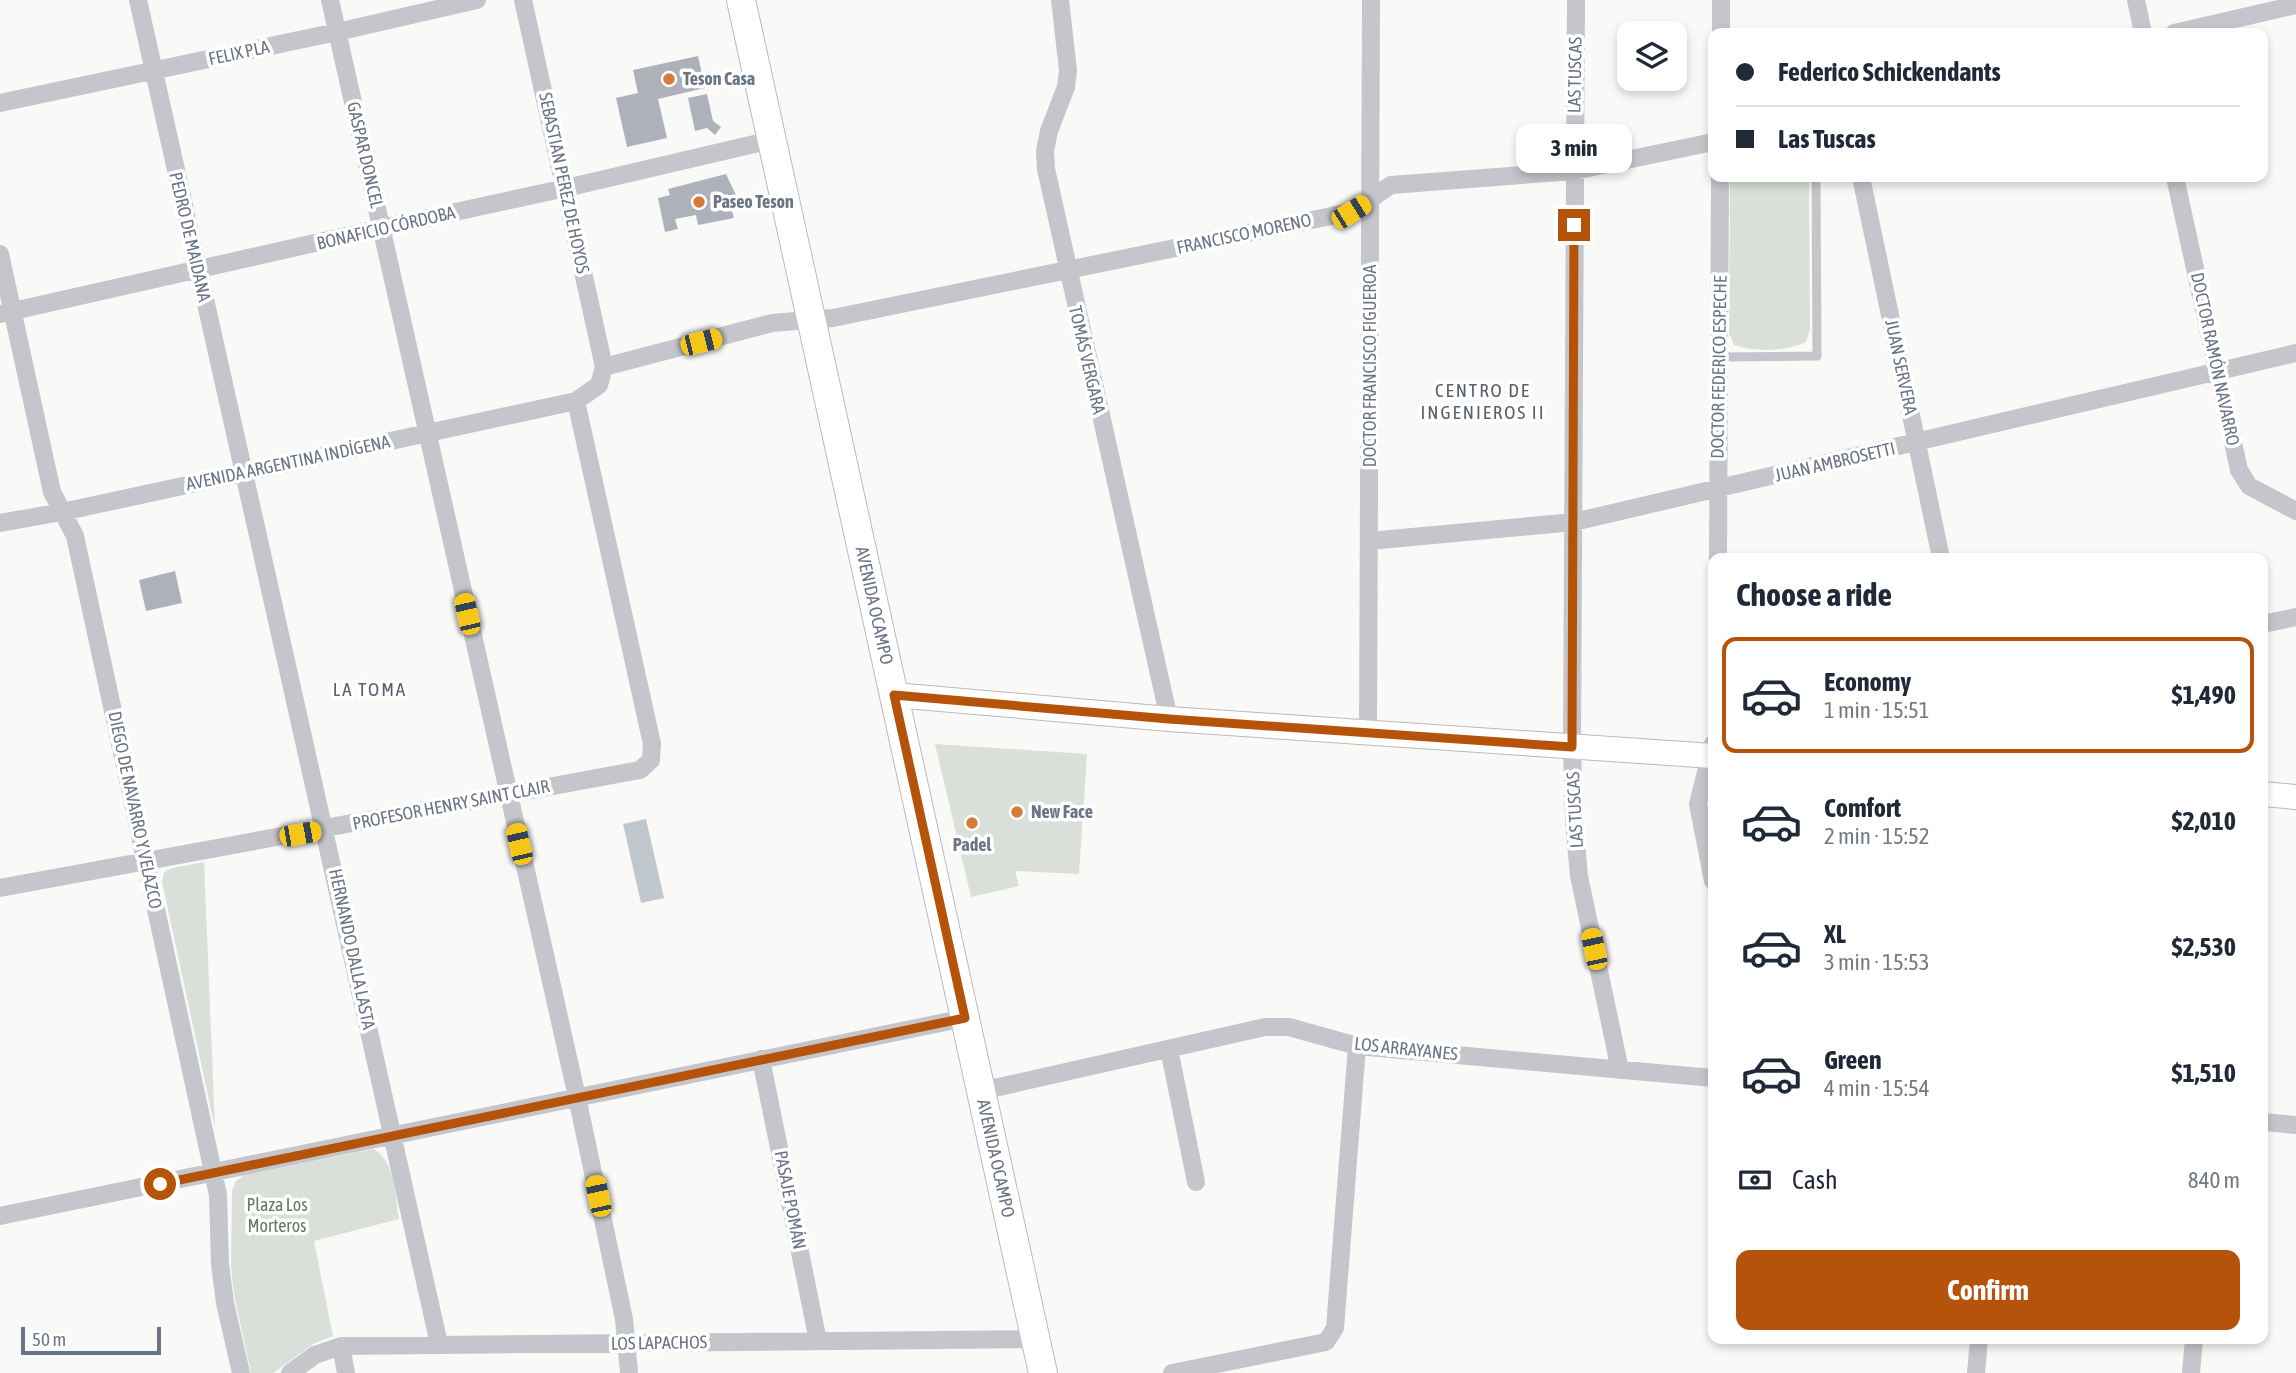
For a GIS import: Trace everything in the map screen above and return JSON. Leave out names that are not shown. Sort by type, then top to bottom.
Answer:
[{"type":"main road","name":"AVENIDA OCAMPO","points":[[741,0],[1043,1373]]},
{"type":"main road","points":[[894,695],[1169,719],[1572,747],[1708,752]]},
{"type":"main road","points":[[2268,794],[2296,797]]},
{"type":"street","name":"PEDRO DE MAIDANA","points":[[138,0],[245,473]]},
{"type":"street","name":"GASPAR DONCEL","points":[[330,0],[578,1097],[624,1319],[629,1373]]},
{"type":"street","name":"FELIX PLA","points":[[0,103],[477,0]]},
{"type":"street","name":"SEBASTIAN PEREZ DE HOYOS","points":[[523,0],[604,367]]},
{"type":"street","name":"TOMÁS VERGARA","points":[[1060,0],[1069,70],[1066,87],[1049,131],[1045,151],[1046,169],[1169,719]]},
{"type":"street","name":"DOCTOR FRANCISCO FIGUEROA","points":[[1368,732],[1371,0]]},
{"type":"street","name":"LAS TUSCAS","points":[[1576,0],[1572,747],[1574,821],[1579,876],[1620,1070]]},
{"type":"street","points":[[1721,0],[1721,28]]},
{"type":"street","points":[[2136,0],[2142,28]]},
{"type":"street","points":[[2196,28],[2296,5]]},
{"type":"street","name":"BONAFICIO CÓRDOBA","points":[[6,313],[771,140]]},
{"type":"street","name":"FRANCISCO MORENO","points":[[811,320],[1067,271],[1351,212],[1391,185],[1574,171],[1708,143]]},
{"type":"street","name":"DOCTOR FEDERICO ESPECHE","points":[[1718,553],[1720,182]]},
{"type":"street","name":"JUAN SERVERA","points":[[1862,182],[1940,553]]},
{"type":"street","name":"DOCTOR RAMÓN NAVARRO","points":[[2176,182],[2239,470],[2249,486],[2296,512]]},
{"type":"street","name":"DIEGO DE NAVARRO Y VELAZCO","points":[[0,254],[6,313],[52,492],[75,537],[218,1195],[220,1264],[225,1303],[241,1373]]},
{"type":"street","points":[[576,401],[599,386],[604,367],[772,323],[811,320]]},
{"type":"street","name":"JUAN AMBROSETTI","points":[[1369,541],[1574,522],[2296,353]]},
{"type":"street","name":"AVENIDA ARGENTINA INDÍGENA","points":[[0,523],[576,401]]},
{"type":"street","name":"PROFESOR HENRY SAINT CLAIR","points":[[0,888],[640,770],[651,760],[652,744],[576,401]]},
{"type":"street","name":"HERNANDO DALLA LASTA","points":[[245,473],[439,1344]]},
{"type":"street","points":[[2268,623],[2296,617]]},
{"type":"street","points":[[1708,769],[1698,804],[1708,855]]},
{"type":"street","points":[[0,1216],[965,1018]]},
{"type":"street","name":"LOS ARRAYANES","points":[[981,1091],[1265,1027],[1289,1027],[1357,1046],[1708,1078]]},
{"type":"street","points":[[1172,1373],[1325,1342],[1335,1328],[1357,1046]]},
{"type":"street","points":[[1169,1049],[1196,1182]]},
{"type":"street","name":"PASAJE POMÁN","points":[[761,1059],[818,1341]]},
{"type":"street","points":[[2268,1122],[2296,1125]]},
{"type":"street","name":"LOS LAPACHOS","points":[[289,1373],[315,1355],[341,1346],[1036,1339]]},
{"type":"street","points":[[1976,1373],[1979,1344]]},
{"type":"street","points":[[2191,1373],[2194,1344]]},
{"type":"street","points":[[341,1346],[346,1373]]},
{"type":"lane","points":[[1719,357],[1817,356],[1816,182]]},
{"type":"green space","points":[[1730,182],[1809,182],[1810,329],[1806,342],[1789,348],[1751,349],[1734,345],[1729,333]]},
{"type":"green space","name":"New Face","points":[[935,744],[1087,754],[1079,874],[1015,871],[1019,886],[971,897]]},
{"type":"green space","points":[[204,862],[215,1128],[162,882],[164,872],[172,868]]},
{"type":"green space","name":"Plaza Los Morteros","points":[[374,1149],[387,1162],[391,1171],[399,1219],[314,1241],[333,1336],[315,1343],[273,1373],[251,1373],[234,1295],[231,1267],[232,1191],[236,1181],[244,1175]]},
{"type":"shaded area","points":[[646,819],[664,898],[641,903],[623,824]]},
{"type":"building","points":[[698,56],[705,88],[658,99],[667,138],[627,147],[616,98],[638,93],[633,70]]},
{"type":"building","points":[[707,94],[713,121],[721,127],[715,135],[707,128],[695,131],[688,98]]},
{"type":"building","name":"Paseo Teson","points":[[726,174],[741,206],[731,207],[734,218],[698,225],[696,215],[675,219],[678,229],[665,232],[658,198],[670,195],[668,189]]},
{"type":"building","points":[[175,571],[182,603],[146,611],[139,580]]},
{"type":"place","name":"Teson Casa","points":[[669,79]]},
{"type":"place","name":"Paseo Teson","points":[[699,202]]},
{"type":"place","name":"New Face","points":[[1017,812]]},
{"type":"place","name":"Padel","points":[[972,823]]},
{"type":"district","name":"CENTRO DE INGENIEROS II","points":[[1483,401]]},
{"type":"district","name":"LA TOMA","points":[[370,689]]},
{"type":"route","points":[[160,1184],[965,1018],[894,695],[1169,719],[1572,747],[1574,225]]}]
